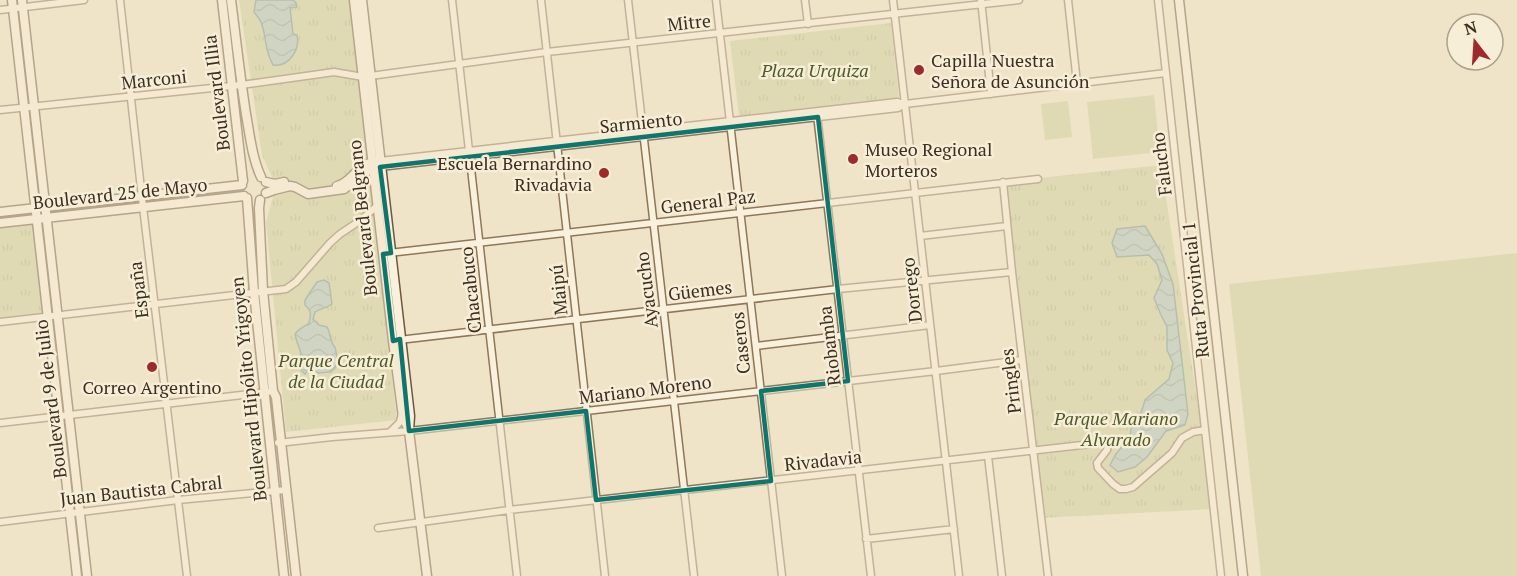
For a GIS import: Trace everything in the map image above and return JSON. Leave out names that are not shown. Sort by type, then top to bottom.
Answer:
[{"type":"street","points":[[0,10],[17,4],[84,0]]},
{"type":"street","name":"España","points":[[120,0],[187,576]]},
{"type":"street","name":"Boulevard Illia","points":[[222,0],[237,86],[255,163],[264,180]]},
{"type":"street","name":"Boulevard Illia","points":[[231,0],[242,183]]},
{"type":"street","name":"Boulevard Belgrano","points":[[354,0],[367,76]]},
{"type":"street","name":"Boulevard Belgrano","points":[[362,0],[367,76],[397,340],[402,410],[409,431]]},
{"type":"street","name":"Chacabuco","points":[[452,0],[517,576]]},
{"type":"street","name":"Maipú","points":[[541,0],[605,576]]},
{"type":"street","name":"Ayacucho","points":[[628,0],[694,576]]},
{"type":"street","name":"Caseros","points":[[716,0],[782,576]]},
{"type":"street","points":[[805,0],[808,24]]},
{"type":"street","name":"Dorrego","points":[[893,0],[959,576]]},
{"type":"street","name":"Mitre","points":[[311,75],[334,72],[367,76],[546,52],[808,24],[981,2],[1018,0]]},
{"type":"street","points":[[1068,0],[1077,84]]},
{"type":"street","name":"Falucho","points":[[1158,0],[1221,576]]},
{"type":"street","name":"Ruta Provincial 1","points":[[1179,0],[1243,576]]},
{"type":"street","points":[[981,2],[992,94]]},
{"type":"street","points":[[17,4],[41,219]]},
{"type":"street","name":"Sarmiento","points":[[377,164],[817,114],[898,108],[905,104],[1166,73]]},
{"type":"street","name":"Marconi","points":[[0,110],[237,86],[311,75]]},
{"type":"street","name":"Riobamba","points":[[817,114],[870,576]]},
{"type":"street","points":[[324,190],[344,184],[363,165],[377,164]]},
{"type":"street","name":"Boulevard 25 de Mayo","points":[[0,212],[242,183],[249,176],[258,175],[275,184],[290,181],[307,188],[324,190]]},
{"type":"street","name":"General Paz","points":[[387,254],[1038,179]]},
{"type":"street","points":[[264,180],[264,196]]},
{"type":"street","points":[[242,183],[242,193],[245,197]]},
{"type":"street","name":"Pringles","points":[[1003,183],[1048,576]]},
{"type":"street","name":"Boulevard 25 de Mayo","points":[[0,224],[245,197],[253,201],[274,190],[290,186],[308,194],[324,190]]},
{"type":"street","name":"Boulevard Hipólito Yrigoyen","points":[[258,292],[259,208],[264,196]]},
{"type":"street","name":"Boulevard Hipólito Yrigoyen","points":[[245,197],[269,392],[270,444],[284,576]]},
{"type":"street","points":[[0,322],[285,289],[297,282],[340,234],[381,203]]},
{"type":"street","name":"Boulevard 9 de Julio","points":[[41,219],[57,316],[87,576]]},
{"type":"street","name":"Boulevard 9 de Julio","points":[[41,219],[48,317],[77,576]]},
{"type":"street","points":[[920,236],[1007,226]]},
{"type":"street","name":"Güemes","points":[[397,340],[838,289],[1012,272]]},
{"type":"street","points":[[756,346],[930,325]]},
{"type":"street","name":"Boulevard Belgrano","points":[[397,340],[410,416],[409,431],[428,576]]},
{"type":"street","name":"Mariano Moreno","points":[[270,444],[499,421],[1022,360]]},
{"type":"street","points":[[0,423],[269,392]]},
{"type":"street","name":"Boulevard Hipólito Yrigoyen","points":[[269,392],[276,397],[296,576]]},
{"type":"street","points":[[390,432],[400,422],[402,410]]},
{"type":"street","name":"Rivadavia","points":[[378,528],[510,510],[1106,443],[1107,450],[1097,463],[1098,468],[1113,484],[1120,489],[1126,489],[1133,487],[1172,453],[1186,435],[1205,430]]},
{"type":"street","points":[[988,456],[1002,576]]},
{"type":"street","name":"Juan Bautista Cabral","points":[[0,522],[178,500],[286,490]]},
{"type":"street","points":[[866,539],[954,529]]},
{"type":"highlighted area","points":[[818,117],[848,381],[761,391],[771,481],[596,500],[586,411],[409,431],[400,339],[393,341],[383,254],[391,253],[380,167]]},
{"type":"green space","name":"Parque Central de la Ciudad","points":[[239,0],[349,0],[397,420],[286,432],[266,222],[276,186],[262,155]]},
{"type":"green space","name":"Plaza Urquiza","points":[[891,23],[899,98],[739,116],[730,41]]},
{"type":"green space","points":[[1154,95],[1160,152],[1093,159],[1087,102]]},
{"type":"green space","points":[[1068,101],[1072,137],[1045,140],[1041,104]]},
{"type":"green space","name":"Parque Mariano Alvarado","points":[[1161,165],[1214,509],[1041,518],[1003,182]]},
{"type":"green space","points":[[37,219],[47,317],[0,322],[0,223]]},
{"type":"green space","points":[[1517,253],[1517,576],[1261,576],[1229,284]]},
{"type":"water","points":[[256,0],[293,0],[296,3],[297,7],[290,8],[293,34],[297,35],[298,40],[297,46],[289,60],[279,65],[273,65],[270,59],[264,30],[254,12]]},
{"type":"water","points":[[1145,226],[1162,254],[1173,284],[1188,414],[1185,425],[1166,431],[1147,457],[1135,467],[1118,472],[1110,465],[1130,437],[1132,422],[1141,413],[1145,400],[1169,379],[1173,363],[1167,350],[1167,327],[1154,298],[1162,280],[1157,264],[1149,255],[1117,257],[1112,243],[1117,229]]},
{"type":"water","points":[[324,280],[329,283],[332,304],[315,312],[313,319],[319,325],[327,327],[338,363],[331,372],[318,373],[312,369],[305,374],[301,370],[301,353],[296,334],[299,329],[309,323],[310,313],[305,300],[317,282]]},
{"type":"place","name":"Capilla Nuestra Señora de Asunción","points":[[919,70]]},
{"type":"place","name":"Museo Regional Morteros","points":[[853,159]]},
{"type":"place","name":"Escuela Bernardino Rivadavia","points":[[604,173]]},
{"type":"place","name":"Correo Argentino","points":[[152,367]]}]
